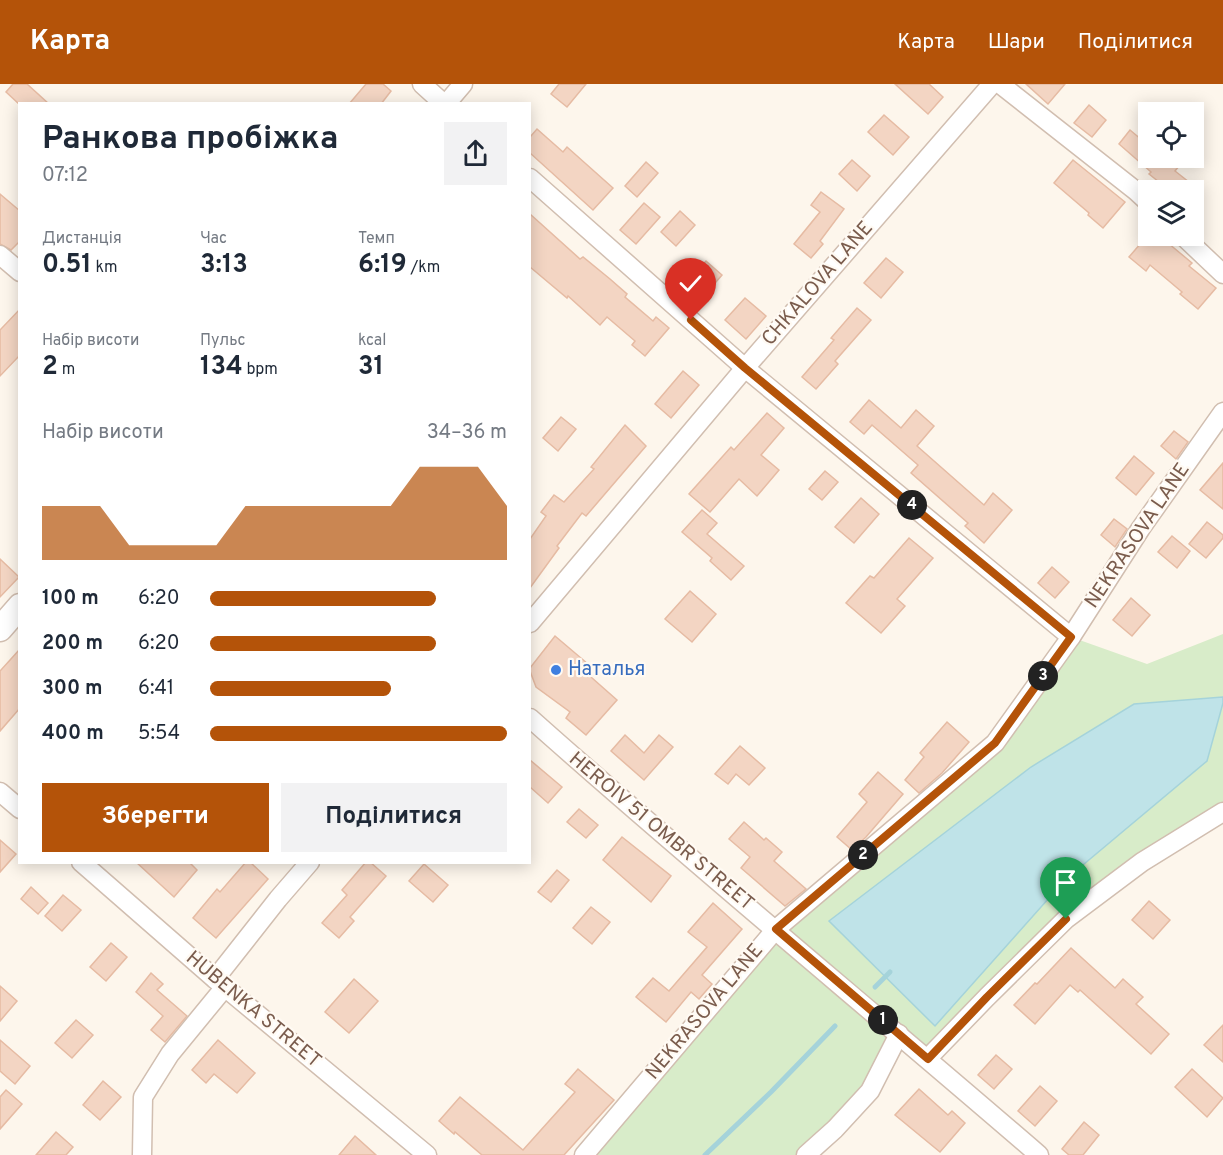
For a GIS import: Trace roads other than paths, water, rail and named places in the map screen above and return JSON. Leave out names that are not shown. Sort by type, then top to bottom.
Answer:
[{"type":"street","points":[[422,84],[443,102]]},
{"type":"street","points":[[447,102],[463,84]]},
{"type":"street","name":"CHKALOVA LANE","points":[[531,622],[745,368],[992,84]]},
{"type":"street","points":[[1000,84],[1138,192]]},
{"type":"street","points":[[531,179],[745,368],[1071,637]]},
{"type":"street","points":[[1194,246],[1223,274]]},
{"type":"street","points":[[0,255],[18,270]]},
{"type":"street","name":"NEKRASOVA LANE","points":[[584,1155],[776,929],[995,743],[1071,637],[1141,528],[1223,412]]},
{"type":"street","points":[[0,628],[18,608]]},
{"type":"street","name":"HEROIV 51 OMBR STREET","points":[[531,719],[624,803],[776,929],[1039,1155]]},
{"type":"street","points":[[0,792],[18,807]]},
{"type":"street","points":[[928,1059],[1066,919],[1142,862],[1223,812]]},
{"type":"street","name":"HUBENKA STREET","points":[[83,864],[220,983],[427,1155]]},
{"type":"street","points":[[142,1155],[143,1097],[170,1054],[278,899],[308,864]]},
{"type":"street","points":[[806,1155],[835,1130],[870,1091],[899,1034]]},
{"type":"water","points":[[1223,697],[1207,761],[1065,880],[935,1026],[829,921],[1031,767],[1134,704]]},
{"type":"waterway","points":[[875,987],[890,972]]},
{"type":"waterway","points":[[705,1155],[835,1026]]},
{"type":"place","name":"Наталья","points":[[556,670]]}]
